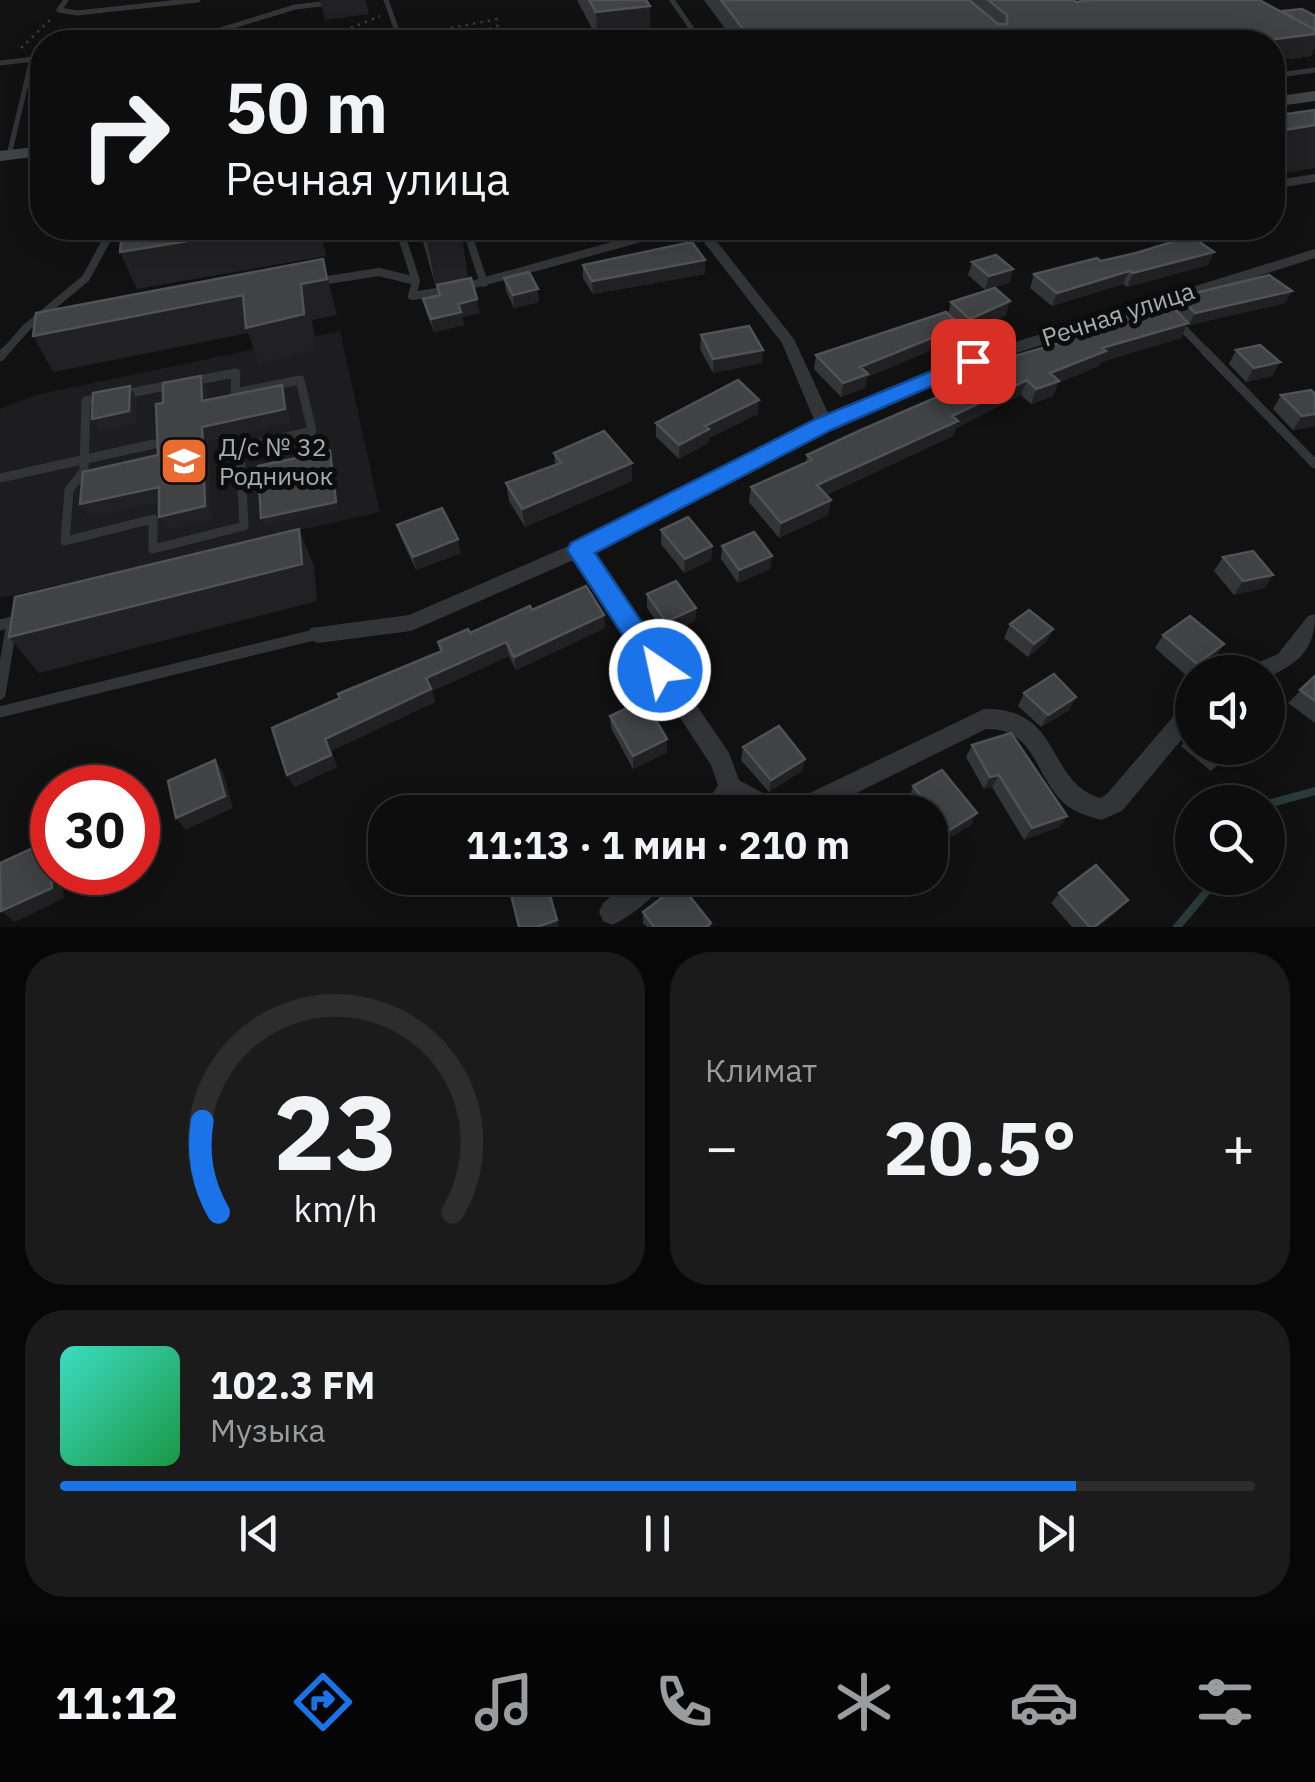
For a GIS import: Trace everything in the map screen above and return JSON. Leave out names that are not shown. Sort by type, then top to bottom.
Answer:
[{"type":"street","points":[[1285,100],[1315,96]]},
{"type":"street","points":[[4,156],[30,153]]},
{"type":"street","points":[[708,240],[789,342],[824,424]]},
{"type":"street","name":"Речная улица","points":[[318,634],[411,623],[580,550],[824,424],[973,361],[1315,253]]},
{"type":"street","points":[[580,550],[721,760],[730,787],[744,795]]},
{"type":"street","points":[[1285,660],[1315,622]]},
{"type":"street","points":[[830,795],[984,719],[1010,720],[1029,734],[1071,798],[1100,809],[1114,803],[1175,731]]},
{"type":"street","points":[[724,795],[730,787]]},
{"type":"street","points":[[612,912],[632,895]]},
{"type":"lane","points":[[66,0],[59,7],[62,11],[92,12],[198,0]]},
{"type":"lane","points":[[223,30],[294,7],[356,0]]},
{"type":"lane","points":[[386,0],[396,30]]},
{"type":"lane","points":[[672,0],[693,30]]},
{"type":"lane","points":[[0,63],[30,59]]},
{"type":"lane","points":[[4,156],[30,66]]},
{"type":"lane","points":[[1285,74],[1315,70]]},
{"type":"lane","points":[[1285,120],[1300,130]]},
{"type":"lane","points":[[1285,183],[1315,178]]},
{"type":"lane","points":[[0,357],[27,326],[86,278],[107,240]]},
{"type":"lane","points":[[404,240],[416,281],[412,296],[484,282],[634,240]]},
{"type":"lane","points":[[470,240],[484,282]]},
{"type":"lane","points":[[303,284],[380,272],[416,281]]},
{"type":"lane","points":[[1156,301],[1315,464]]},
{"type":"lane","points":[[27,326],[44,324]]},
{"type":"lane","points":[[236,373],[235,393],[300,380],[312,431],[240,448],[244,526],[153,549],[153,519],[65,541],[69,490],[84,471],[84,460],[86,401],[236,373]]},
{"type":"lane","points":[[0,478],[154,444]]},
{"type":"lane","points":[[0,625],[12,622],[0,694]]},
{"type":"lane","points":[[0,712],[318,634]]},
{"type":"path","points":[[41,30],[62,11]]},
{"type":"path","points":[[346,30],[390,12]]},
{"type":"path","points":[[447,30],[498,19]]},
{"type":"path","points":[[485,30],[500,25]]},
{"type":"path","points":[[15,61],[18,50],[30,39]]},
{"type":"shaded area","name":"Д/с № 32 Родничок","points":[[340,331],[380,512],[0,598],[0,409],[36,395]]},
{"type":"building","points":[[589,0],[646,0],[650,6],[596,12]]},
{"type":"building","points":[[721,0],[969,0],[998,24],[1007,24],[1007,15],[988,0],[1259,0],[1315,30],[1315,34],[1285,38],[1285,30],[744,30]]},
{"type":"building","points":[[1302,9],[1315,16],[1315,30],[1282,11]]},
{"type":"building","points":[[1315,110],[1315,125],[1285,130],[1285,114]]},
{"type":"building","points":[[121,240],[194,240],[120,252]]},
{"type":"building","points":[[1178,240],[1197,240],[1214,252],[1129,271],[1057,293],[1034,274],[1097,258],[1101,261]]},
{"type":"building","points":[[692,242],[705,260],[592,281],[583,265]]},
{"type":"building","points":[[996,255],[1013,269],[989,276],[972,262]]},
{"type":"building","points":[[323,259],[327,279],[301,284],[304,314],[246,328],[243,295],[33,336],[36,313]]},
{"type":"building","points":[[529,272],[538,289],[513,295],[504,278]]},
{"type":"building","points":[[1269,275],[1292,291],[1195,313],[1183,300],[1190,298],[1187,295]]},
{"type":"building","points":[[471,278],[477,299],[458,304],[461,312],[431,319],[423,299],[440,295],[437,285]]},
{"type":"building","points":[[995,288],[1010,301],[970,319],[951,302]]},
{"type":"building","points":[[1169,303],[1188,323],[1102,348],[1106,351],[1050,373],[1059,381],[1036,389],[1027,380],[952,416],[958,421],[817,485],[831,500],[781,523],[751,487],[812,460],[807,455],[979,379],[972,374],[1014,356],[1067,341],[1063,338]]},
{"type":"building","points":[[946,312],[961,326],[860,367],[868,374],[843,383],[816,355]]},
{"type":"building","points":[[749,326],[763,350],[713,359],[701,335]]},
{"type":"building","points":[[1260,345],[1280,362],[1254,368],[1236,350]]},
{"type":"building","points":[[201,376],[202,401],[282,385],[285,409],[202,427],[205,506],[159,517],[159,487],[80,504],[83,472],[158,455],[156,404],[163,403],[163,383]]},
{"type":"building","points":[[738,380],[759,400],[705,426],[709,429],[679,445],[656,423]]},
{"type":"building","points":[[130,386],[129,411],[92,419],[93,393]]},
{"type":"building","points":[[1311,390],[1315,394],[1315,414],[1302,416],[1281,395]]},
{"type":"building","points":[[604,431],[632,463],[522,509],[506,483],[561,463],[554,453]]},
{"type":"building","points":[[330,451],[336,502],[261,518],[258,466]]},
{"type":"building","points":[[442,508],[458,539],[413,557],[397,525]]},
{"type":"building","points":[[688,517],[712,546],[685,559],[661,530]]},
{"type":"building","points":[[299,529],[302,564],[9,637],[15,597]]},
{"type":"building","points":[[754,532],[772,556],[739,570],[722,546]]},
{"type":"building","points":[[1253,551],[1273,575],[1243,581],[1223,557]]},
{"type":"building","points":[[676,581],[696,608],[666,622],[647,594]]},
{"type":"building","points":[[586,586],[604,615],[514,657],[506,642],[426,678],[431,689],[325,739],[331,755],[287,775],[272,728],[340,698],[338,694],[442,651],[438,642],[468,629],[470,633],[530,606],[532,610]]},
{"type":"building","points":[[1029,610],[1053,629],[1034,644],[1010,624]]},
{"type":"building","points":[[1190,616],[1224,644],[1209,655],[1186,655],[1163,635]]},
{"type":"building","points":[[1054,674],[1076,697],[1048,715],[1024,693]]},
{"type":"building","points":[[1315,676],[1315,701],[1300,690]]},
{"type":"building","points":[[644,700],[667,739],[633,756],[610,716]]},
{"type":"building","points":[[779,726],[805,759],[771,780],[743,747]]},
{"type":"building","points":[[1011,733],[1067,816],[1032,828],[999,775],[990,777],[972,745]]},
{"type":"building","points":[[215,760],[225,796],[176,818],[168,781]]},
{"type":"building","points":[[942,770],[977,813],[948,831],[948,795],[920,795],[913,786]]},
{"type":"building","points":[[30,849],[30,895],[36,895],[1,911],[0,863]]},
{"type":"building","points":[[1096,865],[1128,900],[1090,927],[1059,893]]},
{"type":"building","points":[[511,895],[550,895],[557,920],[537,927],[519,927]]},
{"type":"building","points":[[665,895],[689,895],[711,923],[706,927],[654,927],[643,912]]},
{"type":"waterway","points":[[1285,799],[1315,791]]},
{"type":"waterway","points":[[1177,927],[1204,895]]},
{"type":"place","name":"Д/с № 32 Родничок","points":[[184,461]]},
{"type":"route","points":[[660,670],[580,550],[824,424],[973,361]]}]
